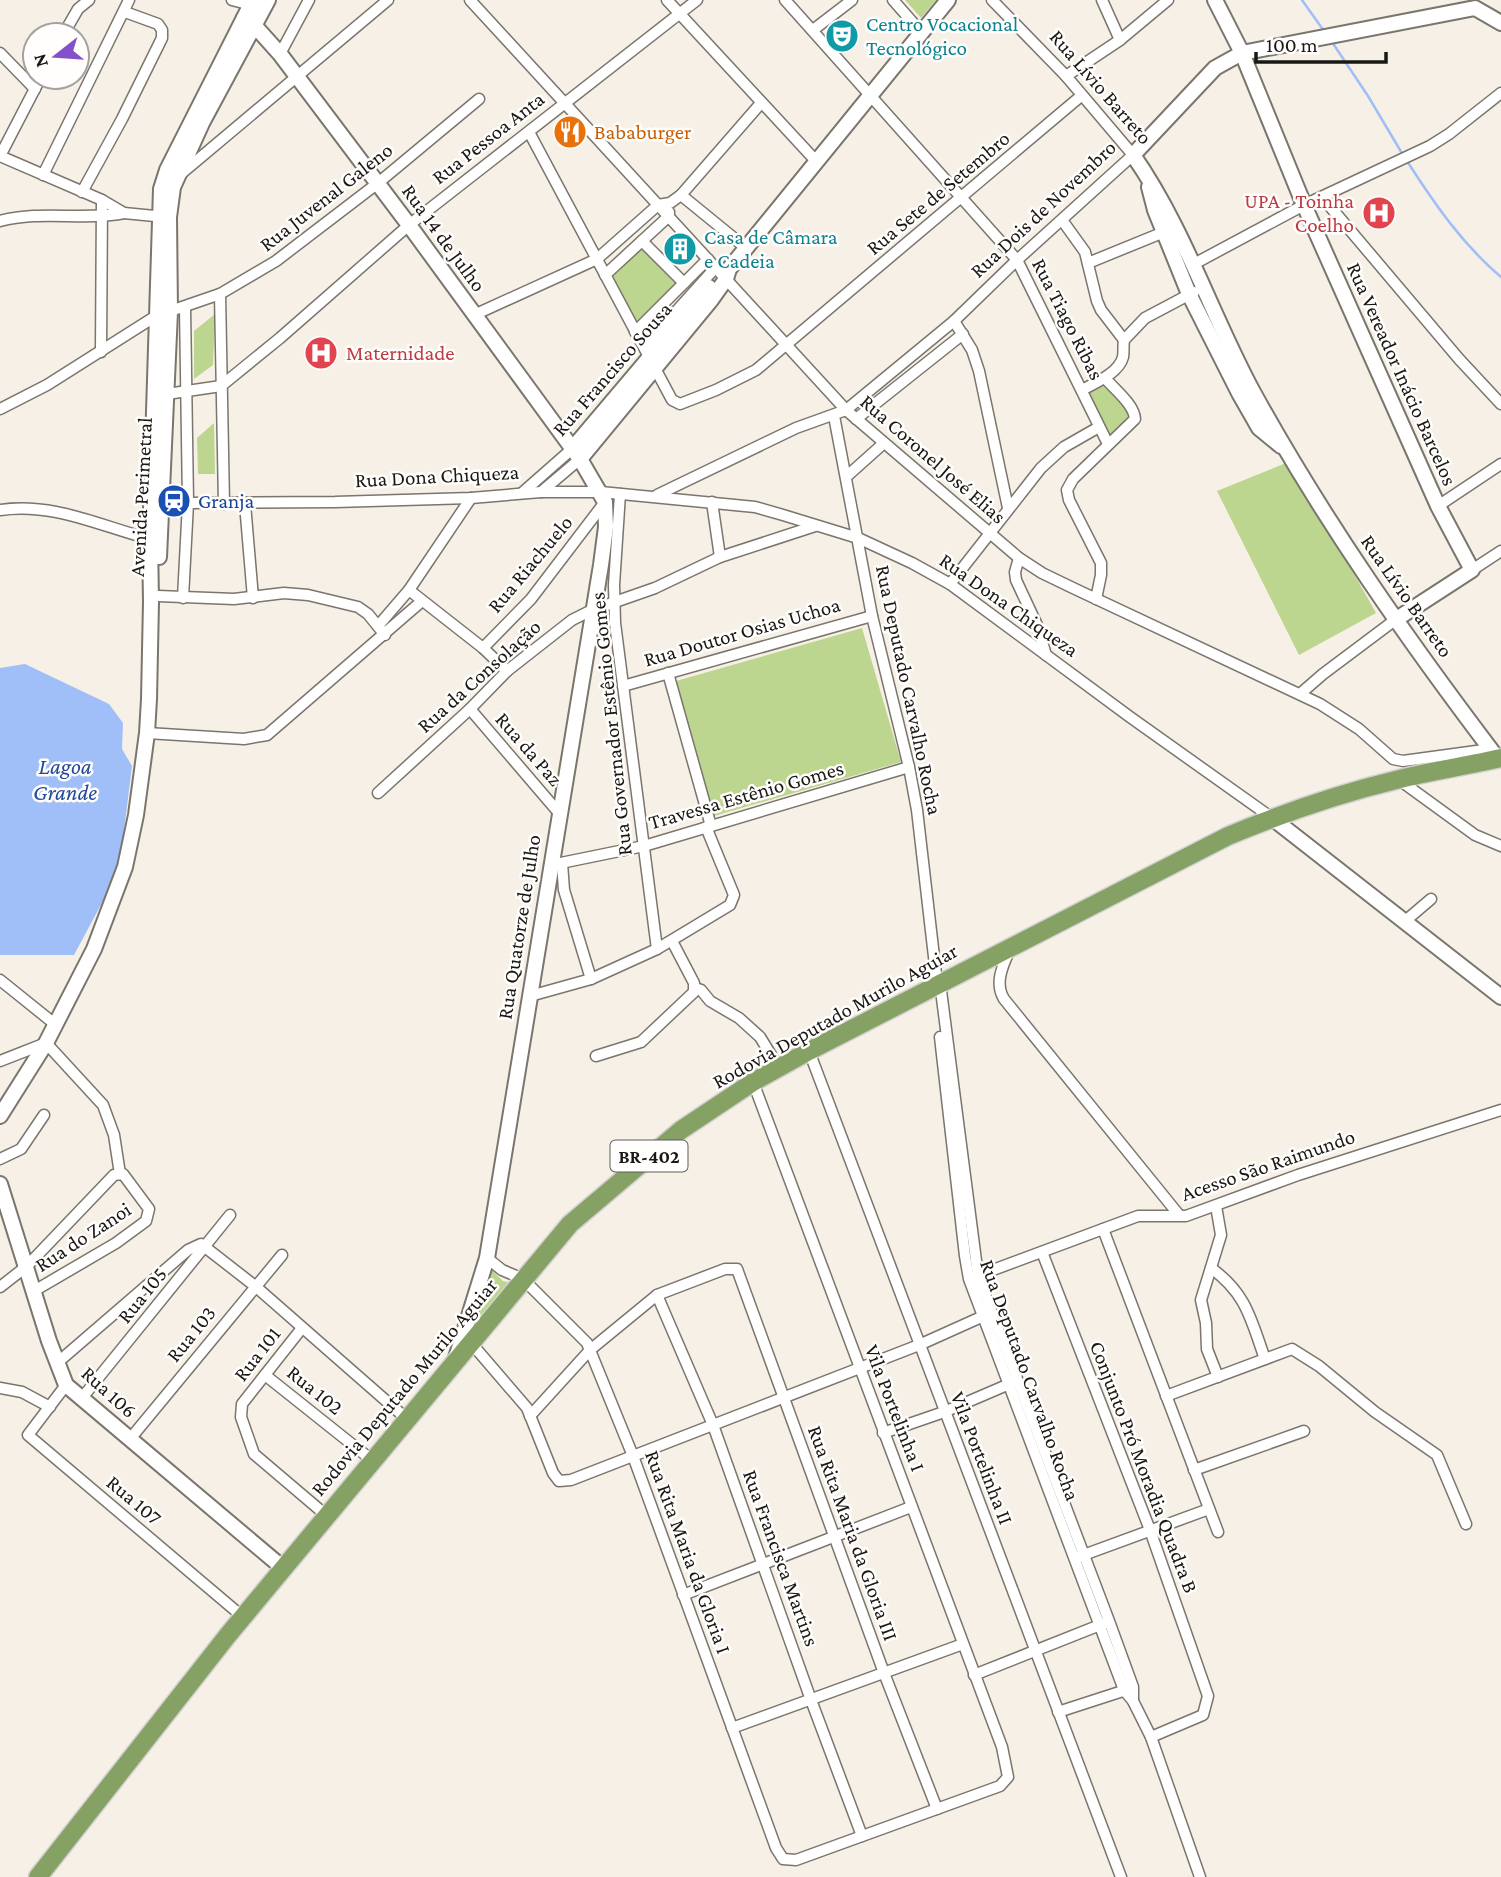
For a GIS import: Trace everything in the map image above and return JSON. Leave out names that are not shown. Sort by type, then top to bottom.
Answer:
[{"type":"highway","name":"Rodovia Deputado Murilo Aguiar","points":[[38,1877],[243,1617],[570,1224],[681,1130],[753,1082],[936,981],[1010,947],[1228,836],[1330,798],[1398,779],[1498,757]]},
{"type":"street","points":[[71,21],[78,9],[89,0]]},
{"type":"street","points":[[43,175],[130,0]]},
{"type":"street","points":[[232,0],[258,4]]},
{"type":"street","points":[[280,54],[309,0]]},
{"type":"street","points":[[177,177],[388,0]]},
{"type":"street","name":"Rua Coronel José Elias","points":[[470,0],[720,269],[846,410],[1019,558],[1042,573],[1300,694],[1359,729],[1387,755],[1398,761],[1498,757]]},
{"type":"street","points":[[667,0],[816,161]]},
{"type":"street","name":"Rua Pessoa Anta","points":[[221,386],[409,225],[697,0]]},
{"type":"street","name":"Rua Tiago Ribas","points":[[785,0],[1017,260],[1108,444]]},
{"type":"street","points":[[813,30],[852,0]]},
{"type":"street","points":[[893,0],[922,33]]},
{"type":"street","name":"Rua Francisco Sousa","points":[[541,492],[617,406],[650,357],[720,269],[746,248],[948,0]]},
{"type":"street","name":"Rua Lívio Barreto","points":[[992,0],[1032,38],[1066,76],[1133,155],[1158,192],[1170,230],[1196,291],[1285,449],[1395,620],[1498,757]]},
{"type":"street","points":[[1102,0],[1120,40]]},
{"type":"street","points":[[1066,76],[1120,40],[1168,0]]},
{"type":"street","name":"Rua Vereador Inácio Barcelos","points":[[1215,0],[1242,54],[1304,205],[1438,506],[1472,570]]},
{"type":"street","name":"Avenida Perimetral","points":[[164,217],[177,177],[258,4]]},
{"type":"street","points":[[1473,4],[1501,23]]},
{"type":"street","name":"Rua Dois de Novembro","points":[[655,496],[796,428],[846,410],[954,321],[1133,155],[1216,68],[1242,54],[1473,4]]},
{"type":"street","points":[[82,192],[162,38],[162,30],[158,24],[125,12]]},
{"type":"street","name":"Avenida Perimetral","points":[[155,599],[163,314],[164,217],[161,189],[167,170],[249,22]]},
{"type":"street","name":"Rua 14 de Julho","points":[[249,22],[280,54],[378,183],[576,454],[603,497]]},
{"type":"street","points":[[0,53],[21,75]]},
{"type":"street","points":[[34,91],[0,156],[102,200],[124,213]]},
{"type":"street","points":[[1192,265],[1304,205],[1430,146],[1501,93]]},
{"type":"street","name":"Rua Sete de Setembro","points":[[650,357],[672,400],[680,404],[746,377],[1082,96]]},
{"type":"street","name":"Rua Juvenal Galeno","points":[[0,409],[47,385],[163,314],[220,294],[276,261],[378,183],[479,99]]},
{"type":"street","points":[[474,315],[597,259],[658,205],[670,203],[681,195],[761,103]]},
{"type":"street","points":[[529,132],[650,357]]},
{"type":"street","points":[[681,195],[746,248]]},
{"type":"street","points":[[1322,197],[1459,359],[1501,404]]},
{"type":"street","points":[[101,352],[102,200]]},
{"type":"street","points":[[606,275],[668,216],[670,203]]},
{"type":"street","points":[[0,221],[40,216],[101,218],[124,213],[164,217]]},
{"type":"street","points":[[1062,220],[1085,252],[1097,301],[1124,340]]},
{"type":"street","points":[[1088,263],[1170,230]]},
{"type":"street","name":"Rua Lívio Barreto","points":[[1170,230],[1192,265],[1196,291]]},
{"type":"street","points":[[642,241],[684,283]]},
{"type":"street","points":[[635,332],[684,283],[720,269]]},
{"type":"street","name":"Rua Francisco Sousa","points":[[650,357],[708,296],[720,269]]},
{"type":"street","points":[[1082,390],[1105,378],[1122,359],[1124,340],[1145,318],[1196,291]]},
{"type":"street","points":[[220,294],[224,504]]},
{"type":"street","points":[[183,598],[188,503],[185,307]]},
{"type":"street","name":"Avenida Perimetral","points":[[155,599],[150,539],[167,394],[163,314]]},
{"type":"street","points":[[954,321],[963,334],[979,372],[1008,508]]},
{"type":"street","points":[[856,419],[963,334]]},
{"type":"street","points":[[1096,599],[1101,563],[1069,500],[1067,490],[1073,479],[1131,424],[1135,416],[1130,406],[1105,378]]},
{"type":"street","points":[[167,394],[221,386]]},
{"type":"street","name":"Rua Deputado Carvalho Rocha","points":[[834,416],[872,615],[917,810],[953,1125],[974,1277],[1128,1689],[1151,1737],[1200,1877]]},
{"type":"street","points":[[950,584],[1008,508],[1052,457],[1098,427]]},
{"type":"street","points":[[846,477],[884,443]]},
{"type":"street","name":"Rua Francisco Sousa","points":[[522,493],[576,454]]},
{"type":"street","points":[[1438,506],[1501,464]]},
{"type":"street","name":"Rua Dona Chiqueza","points":[[188,503],[471,498],[541,492],[603,497],[620,494],[755,507],[858,538],[950,584],[1272,818],[1501,997]]},
{"type":"street","name":"Rua Governador Estênio Gomes","points":[[620,494],[614,602],[657,949]]},
{"type":"street","name":"Rua Quatorze de Julho","points":[[454,1366],[487,1258],[530,996],[556,864],[559,813],[606,527],[603,497]]},
{"type":"street","name":"Rua Riachuelo","points":[[484,648],[531,599],[603,497]]},
{"type":"street","points":[[382,630],[471,498]]},
{"type":"street","points":[[712,502],[720,557]]},
{"type":"street","points":[[245,504],[253,598]]},
{"type":"street","points":[[0,510],[18,507],[55,510],[150,539]]},
{"type":"street","name":"Rua da Consolação","points":[[378,793],[470,709],[507,671],[572,620],[592,610],[655,588],[720,557],[815,526]]},
{"type":"street","points":[[1300,694],[1322,674],[1395,620],[1501,551]]},
{"type":"street","points":[[1019,558],[1016,580],[1041,636],[1046,655]]},
{"type":"street","points":[[409,590],[484,648],[507,671]]},
{"type":"street","points":[[1,1111],[57,1024],[94,949],[125,867],[136,815],[147,733],[155,599],[253,598],[284,593],[308,595],[358,607],[382,630]]},
{"type":"street","points":[[147,733],[244,739],[267,735],[382,630],[422,601]]},
{"type":"street","name":"Rua Doutor Osias Uchoa","points":[[623,686],[872,615]]},
{"type":"street","points":[[530,996],[591,979],[657,949],[724,909],[734,899],[708,827],[668,673]]},
{"type":"street","name":"Rua da Paz","points":[[470,709],[559,813]]},
{"type":"street","name":"Travessa Estênio Gomes","points":[[556,864],[644,846],[909,767]]},
{"type":"street","points":[[1398,779],[1475,835],[1501,846]]},
{"type":"street","points":[[556,864],[591,979]]},
{"type":"street","points":[[1404,922],[1431,898]]},
{"type":"street","points":[[672,941],[695,988],[701,990],[710,1002],[739,1018],[760,1037],[779,1068]]},
{"type":"street","points":[[1010,947],[999,980],[1003,999],[1179,1216]]},
{"type":"street","points":[[0,980],[57,1024]]},
{"type":"street","points":[[596,1056],[641,1042],[689,998],[695,988]]},
{"type":"street","points":[[1,1057],[46,1044]]},
{"type":"street","points":[[0,1287],[27,1266],[117,1175],[114,1135],[103,1105],[46,1044]]},
{"type":"street","name":"Vila Portelinha II","points":[[810,1051],[1121,1877]]},
{"type":"street","name":"Vila Portelinha I","points":[[753,1082],[1002,1747],[1008,1777],[1000,1786],[937,1809]]},
{"type":"street","name":"Acesso São Raimundo","points":[[974,1277],[1138,1216],[1179,1216],[1216,1206],[1307,1172],[1501,1110]]},
{"type":"street","points":[[0,1159],[21,1149],[44,1115]]},
{"type":"street","name":"Rua do Zanoi","points":[[34,1291],[116,1243],[146,1221],[149,1213],[136,1189],[125,1176],[117,1175]]},
{"type":"street","name":"Rua 106","points":[[0,1184],[6,1219],[27,1266],[66,1385],[283,1568]]},
{"type":"street","points":[[1216,1206],[1221,1235],[1201,1300],[1206,1323],[1207,1349],[1218,1377]]},
{"type":"street","name":"Rua 105","points":[[82,1398],[230,1215]]},
{"type":"street","points":[[1103,1229],[1218,1532]]},
{"type":"street","points":[[57,1363],[187,1250],[204,1245],[408,1420]]},
{"type":"street","name":"Conjunto Pró Moradia Quadra B","points":[[1042,1252],[1150,1530],[1208,1696],[1203,1715],[1151,1737]]},
{"type":"street","name":"Rua 103","points":[[130,1439],[282,1255]]},
{"type":"street","name":"Rua Rita Maria da Gloria I","points":[[487,1258],[502,1270],[523,1279],[587,1343],[633,1456],[776,1848],[783,1858],[796,1860],[862,1836]]},
{"type":"street","points":[[1211,1268],[1226,1279],[1245,1302],[1265,1359]]},
{"type":"street","name":"Rua Rita Maria da Gloria III","points":[[657,1295],[725,1269],[737,1269],[884,1673],[937,1809]]},
{"type":"street","points":[[530,1416],[590,1350],[657,1295]]},
{"type":"street","name":"Rua Francisca Martins","points":[[657,1295],[713,1425],[862,1836]]},
{"type":"street","points":[[472,1344],[512,1389],[530,1416],[559,1481],[570,1480],[783,1398],[988,1315]]},
{"type":"street","name":"Rua 101","points":[[302,1328],[243,1404],[241,1418],[254,1454],[327,1516]]},
{"type":"street","points":[[1166,1396],[1292,1349],[1319,1366],[1375,1412],[1437,1455],[1466,1524]]},
{"type":"street","name":"Rua 102","points":[[265,1375],[373,1461]]},
{"type":"street","points":[[883,1433],[944,1412],[1014,1382]]},
{"type":"street","name":"Rua 107","points":[[66,1385],[28,1435],[243,1617]]},
{"type":"street","points":[[0,1388],[22,1392],[50,1407]]},
{"type":"street","points":[[1194,1470],[1304,1431]]},
{"type":"street","points":[[683,1595],[911,1507]]},
{"type":"street","points":[[1079,1556],[1209,1509]]},
{"type":"street","points":[[974,1675],[1105,1623]]},
{"type":"street","points":[[732,1728],[963,1644]]},
{"type":"street","points":[[1059,1712],[1128,1689]]},
{"type":"street","points":[[862,1836],[937,1809]]},
{"type":"green space","points":[[905,0],[936,0],[921,18]]},
{"type":"green space","points":[[641,247],[676,283],[637,321],[611,276]]},
{"type":"green space","points":[[215,314],[213,365],[194,379],[194,331]]},
{"type":"green space","points":[[1104,384],[1132,416],[1108,436],[1089,392]]},
{"type":"green space","points":[[214,423],[215,474],[198,474],[197,438]]},
{"type":"green space","points":[[1291,461],[1376,613],[1299,655],[1217,491]]},
{"type":"green space","points":[[862,628],[901,762],[714,816],[676,681]]},
{"type":"green space","points":[[491,1269],[503,1281],[512,1283],[469,1336]]},
{"type":"water","name":"Lagoa Grande","points":[[25,664],[109,704],[123,723],[122,749],[132,766],[119,871],[74,955],[0,955],[0,668]]},
{"type":"waterway","points":[[1302,0],[1324,31]]},
{"type":"waterway","points":[[1332,42],[1403,155]]},
{"type":"waterway","points":[[1407,161],[1461,237],[1501,277]]},
{"type":"place","name":"Centro Vocacional Tecnológico","points":[[842,36]]},
{"type":"place","name":"Bababurger","points":[[570,132]]},
{"type":"place","name":"UPA - Toinha Coelho","points":[[1379,213]]},
{"type":"place","name":"Casa de Câmara e Cadeia","points":[[680,249]]},
{"type":"place","name":"Maternidade","points":[[321,353]]},
{"type":"place","name":"Granja","points":[[174,501]]}]
